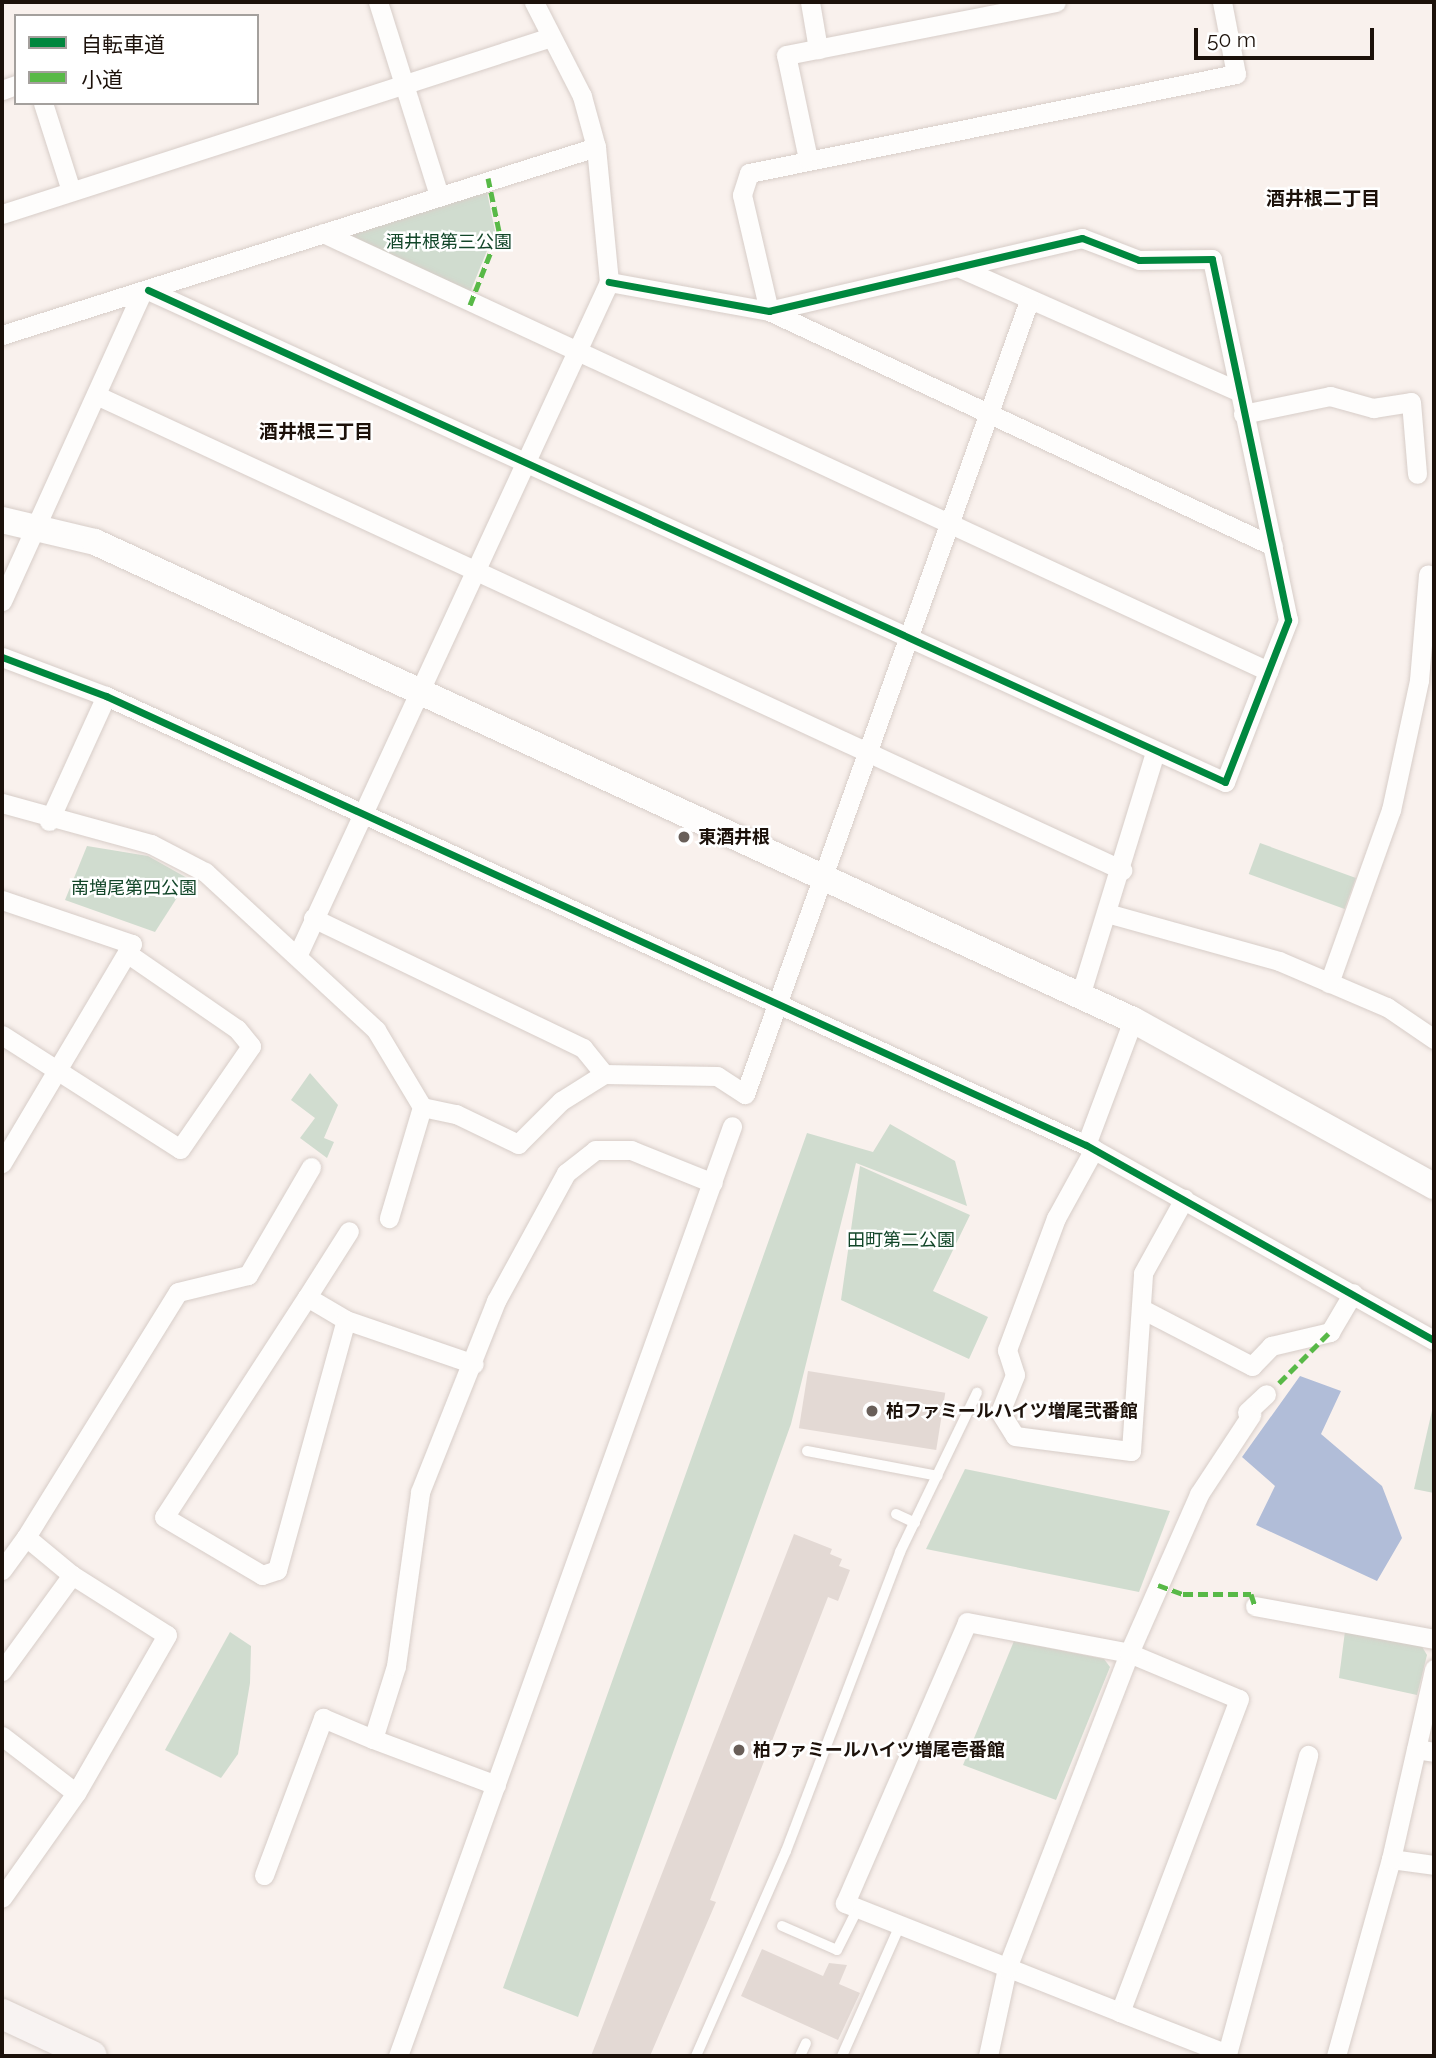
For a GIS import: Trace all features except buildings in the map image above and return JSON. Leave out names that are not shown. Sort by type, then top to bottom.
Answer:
[{"type":"main road","points":[[2,2014],[92,2056]]},
{"type":"street","points":[[378,2],[439,195]]},
{"type":"street","points":[[299,952],[609,282],[596,147],[582,96],[548,37],[534,2]]},
{"type":"street","points":[[810,2],[818,49]]},
{"type":"street","points":[[808,159],[786,55],[1056,2]]},
{"type":"street","points":[[769,311],[742,195],[749,173],[1237,74],[1222,2]]},
{"type":"street","points":[[2,214],[548,37]]},
{"type":"street","points":[[44,105],[71,191]]},
{"type":"street","points":[[3,330],[145,291],[596,147]]},
{"type":"street","points":[[323,233],[574,354],[1268,671]]},
{"type":"street","points":[[145,291],[523,467],[1225,782],[1288,620],[1212,259],[1139,261],[1082,238],[769,311]]},
{"type":"street","points":[[958,267],[1029,301],[1238,391]]},
{"type":"street","points":[[609,282],[769,311],[1273,546]]},
{"type":"street","points":[[2,601],[33,526],[145,291]]},
{"type":"street","points":[[422,1107],[456,1114],[518,1144],[561,1101],[604,1074],[717,1076],[745,1094],[780,1005],[822,879],[1029,301]]},
{"type":"street","points":[[96,395],[476,574],[1122,870]]},
{"type":"street","points":[[1243,414],[1330,396],[1373,408],[1411,402],[1417,474]]},
{"type":"street","points":[[2,520],[95,542],[1133,1020],[1434,1186]]},
{"type":"street","points":[[1329,983],[1391,810],[1419,680],[1428,573]]},
{"type":"street","points":[[2,657],[106,696],[1090,1147],[1434,1340]]},
{"type":"street","points":[[49,821],[106,696]]},
{"type":"street","points":[[1080,996],[1110,914],[1155,752]]},
{"type":"street","points":[[2,803],[49,821],[151,844],[205,872],[299,952],[376,1030],[422,1107],[389,1218]]},
{"type":"street","points":[[2,900],[132,944],[61,1069],[2,1163]]},
{"type":"street","points":[[1110,914],[1228,944],[1388,1007],[1434,1039]]},
{"type":"street","points":[[313,918],[583,1048],[604,1074]]},
{"type":"street","points":[[2,1035],[61,1069],[180,1149],[251,1046],[237,1029],[127,953]]},
{"type":"street","points":[[1133,1020],[1090,1147],[1056,1218],[1007,1350],[1014,1375],[1000,1412],[1015,1436],[1131,1451],[1143,1273],[1184,1199]]},
{"type":"street","points":[[398,2056],[733,1126]]},
{"type":"street","points":[[373,1739],[396,1665],[420,1492],[474,1364],[496,1301],[566,1173],[595,1150],[631,1150],[713,1182]]},
{"type":"street","points":[[2,1570],[26,1537],[178,1292],[248,1275],[311,1167]]},
{"type":"street","points":[[346,1320],[277,1570],[262,1575],[164,1517],[349,1231]]},
{"type":"street","points":[[1142,1309],[1252,1366],[1271,1346],[1330,1332],[1353,1293]]},
{"type":"street","points":[[307,1297],[346,1320],[474,1364]]},
{"type":"street","points":[[988,2056],[1007,1968],[1129,1653],[1199,1494],[1249,1414],[1266,1394]]},
{"type":"street","points":[[2,1898],[76,1793],[167,1635],[72,1575],[26,1537]]},
{"type":"street","points":[[2,1671],[72,1575]]},
{"type":"street","points":[[1255,1606],[1434,1639]]},
{"type":"street","points":[[1119,2012],[1239,1699],[1129,1653],[967,1622],[845,1903],[1007,1968],[1119,2012],[1227,2054],[1308,1755]]},
{"type":"street","points":[[1336,2056],[1391,1859],[1425,1750],[1434,1669]]},
{"type":"street","points":[[264,1875],[323,1718],[496,1785]]},
{"type":"street","points":[[2,1736],[76,1793]]},
{"type":"street","points":[[1391,1859],[1434,1866]]},
{"type":"lane","points":[[696,2056],[786,1851],[915,1522],[977,1392]]},
{"type":"lane","points":[[807,1451],[939,1476]]},
{"type":"lane","points":[[896,1514],[915,1522]]},
{"type":"lane","points":[[782,1926],[837,1950],[858,1908]]},
{"type":"lane","points":[[842,2056],[900,1925]]},
{"type":"lane","points":[[800,2056],[806,2043]]},
{"type":"green space","name":"酒井根第三公園","points":[[486,187],[495,231],[469,295],[350,241],[351,230]]},
{"type":"green space","points":[[1260,843],[1356,878],[1345,909],[1249,874]]},
{"type":"green space","name":"南増尾第四公園","points":[[87,846],[148,856],[189,879],[155,932],[65,900]]},
{"type":"green space","points":[[310,1073],[338,1105],[324,1138],[334,1142],[327,1158],[300,1138],[315,1118],[291,1100]]},
{"type":"green space","points":[[890,1124],[955,1161],[967,1206],[856,1163],[791,1424],[578,2017],[503,1988],[807,1133],[873,1152]]},
{"type":"green space","name":"田町第二公園","points":[[860,1166],[970,1215],[933,1291],[988,1317],[969,1359],[841,1300]]},
{"type":"green space","points":[[1434,1402],[1434,1493],[1414,1489]]},
{"type":"green space","points":[[965,1469],[1170,1511],[1139,1592],[926,1549]]},
{"type":"green space","points":[[1345,1631],[1421,1645],[1427,1655],[1417,1695],[1339,1678]]},
{"type":"green space","points":[[230,1632],[251,1646],[250,1683],[238,1754],[221,1778],[165,1750]]},
{"type":"green space","points":[[1014,1641],[1104,1659],[1110,1667],[1056,1800],[963,1765]]},
{"type":"water","points":[[1300,1376],[1341,1391],[1321,1434],[1382,1486],[1402,1538],[1377,1581],[1256,1525],[1275,1486],[1242,1457]]},
{"type":"marked path","points":[[470,305],[499,231],[488,178]]},
{"type":"marked path","points":[[1279,1383],[1330,1332]]},
{"type":"marked path","points":[[1158,1585],[1183,1594],[1251,1594],[1255,1606]]},
{"type":"cycle path","points":[[148,290],[1225,782],[1288,620],[1212,259],[1139,260],[1082,238],[769,311],[609,282]]},
{"type":"cycle path","points":[[2,657],[106,696],[1086,1145],[1434,1340]]},
{"type":"place","name":"東酒井根","points":[[684,837]]},
{"type":"place","name":"柏ファミールハイツ増尾弐番館","points":[[872,1411]]},
{"type":"place","name":"柏ファミールハイツ増尾壱番館","points":[[739,1750]]},
{"type":"district","name":"酒井根二丁目","points":[[1323,199]]},
{"type":"district","name":"酒井根三丁目","points":[[316,432]]}]
